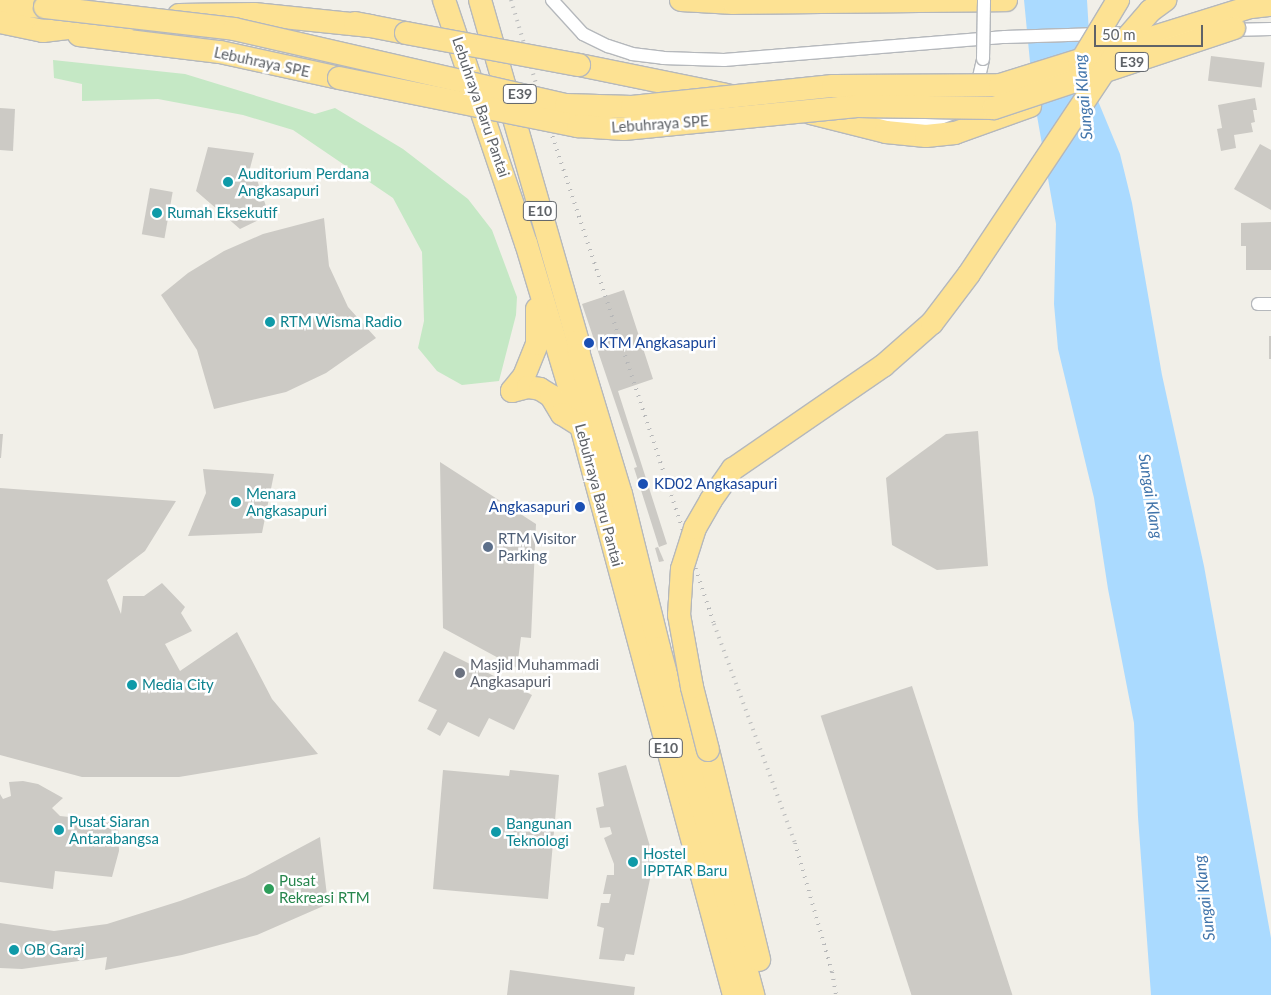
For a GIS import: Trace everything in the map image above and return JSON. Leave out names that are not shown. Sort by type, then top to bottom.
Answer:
[{"type":"highway","points":[[244,0],[839,118],[886,132],[926,136],[956,133],[1030,106],[1067,82],[1118,0]]},
{"type":"highway","name":"Lebuhraya Baru Pantai","points":[[444,0],[526,243],[581,426],[734,995]]},
{"type":"highway","name":"Lebuhraya Baru Pantai","points":[[480,0],[578,342],[579,355],[620,494],[659,648],[753,995]]},
{"type":"highway","points":[[681,0],[734,3],[1006,0]]},
{"type":"highway","points":[[767,995],[692,687],[680,615],[682,569],[695,528],[711,500],[733,469],[883,366],[932,323],[969,274],[1115,55],[1150,12],[1165,0]]},
{"type":"highway","name":"Lebuhraya SPE","points":[[0,5],[45,7],[234,29],[566,105],[632,107],[833,86],[1000,85],[1251,7],[1271,5]]},
{"type":"highway","points":[[0,22],[44,31],[170,16],[254,14],[370,26]]},
{"type":"highway","name":"Lebuhraya SPE","points":[[44,31],[220,52],[578,126],[624,129],[857,106],[994,108],[1256,21],[1271,20]]},
{"type":"highway","points":[[526,243],[537,311],[538,339],[524,376],[512,391],[528,387],[540,389],[551,396],[562,414],[581,426]]},
{"type":"street","points":[[552,0],[583,34],[632,54],[663,58],[724,60],[1005,38],[1271,29]]},
{"type":"street","points":[[839,118],[898,122],[938,119],[951,114],[967,103],[973,97],[981,76],[984,0]]},
{"type":"green space","points":[[53,60],[185,74],[315,114],[335,108],[403,149],[468,199],[492,230],[517,297],[516,315],[499,381],[462,385],[437,371],[418,348],[424,321],[422,252],[393,198],[293,130],[243,115],[158,99],[82,101],[82,84],[54,78]]},
{"type":"water","name":"Sungai Klang","points":[[1024,0],[1087,0],[1091,66],[1098,101],[1120,154],[1132,203],[1162,375],[1204,566],[1271,938],[1271,995],[1151,995],[1138,817],[1134,723],[1108,589],[1094,498],[1058,349],[1054,304],[1056,224],[1033,93]]},
{"type":"building","points":[[1211,56],[1265,63],[1262,87],[1208,81]]},
{"type":"building","points":[[1255,98],[1257,110],[1253,110],[1255,122],[1251,123],[1253,132],[1234,135],[1236,148],[1221,151],[1217,129],[1222,128],[1218,105]]},
{"type":"building","points":[[0,108],[15,109],[13,151],[0,150]]},
{"type":"building","points":[[1260,144],[1271,150],[1271,210],[1234,189]]},
{"type":"building","name":"Auditorium Perdana Angkasapuri","points":[[208,147],[254,153],[249,172],[255,174],[269,215],[240,229],[196,191]]},
{"type":"building","name":"Rumah Eksekutif","points":[[150,188],[173,192],[164,238],[142,234]]},
{"type":"building","name":"RTM Wisma Radio","points":[[324,218],[329,266],[348,307],[376,338],[326,373],[286,392],[214,409],[197,350],[161,295],[188,273],[224,251],[263,234]]},
{"type":"building","points":[[1271,222],[1271,270],[1246,270],[1246,246],[1241,246],[1241,223]]},
{"type":"building","points":[[624,290],[653,379],[618,391],[667,544],[659,547],[634,468],[637,467],[582,304]]},
{"type":"building","points":[[1269,336],[1271,336],[1271,359],[1269,359]]},
{"type":"building","points":[[978,431],[988,566],[937,570],[892,545],[886,478],[946,434]]},
{"type":"building","points":[[0,434],[3,434],[1,458],[0,458]]},
{"type":"building","name":"RTM Visitor Parking","points":[[440,462],[536,524],[531,638],[521,637],[517,668],[443,628]]},
{"type":"building","name":"Menara Angkasapuri","points":[[203,469],[274,474],[262,533],[188,536],[206,493]]},
{"type":"building","name":"Media City","points":[[0,488],[176,501],[145,551],[107,580],[121,614],[123,596],[144,596],[162,583],[185,607],[181,613],[192,631],[165,644],[180,671],[237,632],[272,699],[318,754],[179,777],[82,777],[0,755]]},
{"type":"building","points":[[658,547],[664,561],[659,562],[655,548]]},
{"type":"building","name":"Masjid Muhammadi Angkasapuri","points":[[444,651],[532,695],[514,730],[489,718],[479,737],[448,722],[440,736],[427,729],[437,710],[418,701]]},
{"type":"building","points":[[912,686],[1012,995],[911,995],[821,716]]},
{"type":"building","name":"Hostel IPPTAR Baru","points":[[626,765],[654,860],[634,955],[626,954],[624,961],[599,959],[604,928],[597,926],[601,903],[609,903],[611,894],[603,894],[607,875],[614,875],[614,864],[604,838],[612,834],[610,827],[600,828],[596,808],[604,806],[598,773]]},
{"type":"building","name":"Bangunan Teknologi","points":[[443,770],[509,776],[510,770],[559,775],[548,899],[433,889]]},
{"type":"building","name":"Pusat Siaran Antarabangsa","points":[[23,781],[38,784],[63,798],[52,808],[60,816],[118,822],[119,851],[112,877],[55,871],[53,889],[0,882],[0,794],[3,799],[11,796],[9,782]]},
{"type":"building","points":[[320,837],[328,904],[257,935],[182,955],[105,970],[107,957],[22,969],[0,968],[0,923],[54,931],[107,924],[180,901],[245,877]]},
{"type":"building","points":[[510,970],[635,987],[634,995],[507,995]]},
{"type":"railway","points":[[511,0],[548,123],[714,624],[795,843],[832,972],[836,995]]},
{"type":"place","name":"Auditorium Perdana Angkasapuri","points":[[228,182]]},
{"type":"place","name":"Rumah Eksekutif","points":[[157,213]]},
{"type":"place","name":"RTM Wisma Radio","points":[[270,322]]},
{"type":"place","name":"KTM Angkasapuri","points":[[589,343]]},
{"type":"place","name":"KD02 Angkasapuri","points":[[643,484]]},
{"type":"place","name":"Menara Angkasapuri","points":[[236,502]]},
{"type":"place","name":"Angkasapuri","points":[[580,507]]},
{"type":"place","name":"RTM Visitor Parking","points":[[488,547]]},
{"type":"place","name":"Masjid Muhammadi Angkasapuri","points":[[460,673]]},
{"type":"place","name":"Media City","points":[[132,685]]},
{"type":"place","name":"Pusat Siaran Antarabangsa","points":[[59,830]]},
{"type":"place","name":"Bangunan Teknologi","points":[[496,832]]},
{"type":"place","name":"Hostel IPPTAR Baru","points":[[633,862]]},
{"type":"place","name":"Pusat Rekreasi RTM","points":[[269,889]]},
{"type":"place","name":"OB Garaj","points":[[14,950]]}]
